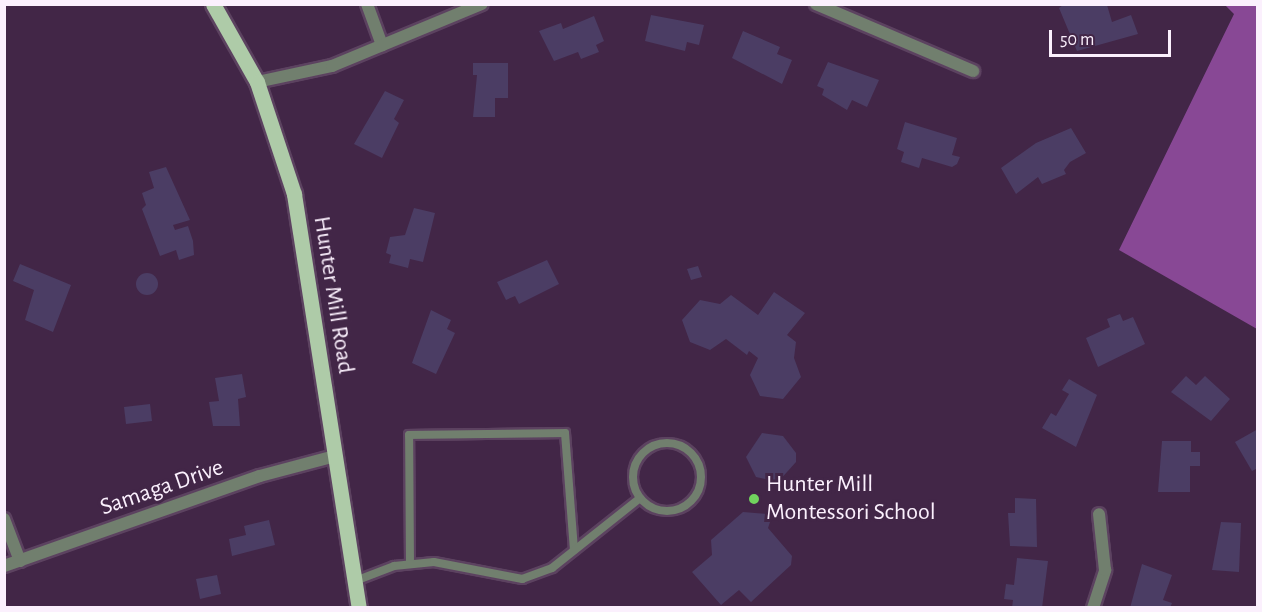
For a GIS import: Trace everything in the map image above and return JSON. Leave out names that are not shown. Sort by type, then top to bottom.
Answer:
[{"type":"main road","name":"Hunter Mill Road","points":[[213,4],[257,82],[294,194],[359,608]]},
{"type":"street","points":[[367,4],[382,45]]},
{"type":"street","points":[[257,82],[332,66],[482,4]]},
{"type":"street","points":[[816,4],[973,71]]},
{"type":"street","name":"Samaga Drive","points":[[4,567],[260,476],[335,456]]},
{"type":"street","points":[[1093,608],[1105,570],[1099,514]]},
{"type":"street","points":[[4,519],[20,561]]},
{"type":"lane","points":[[410,564],[409,435],[565,433],[574,550]]},
{"type":"lane","points":[[659,444],[691,452],[701,483],[690,503],[658,510],[640,498],[633,476],[640,456],[659,444]]},
{"type":"lane","points":[[355,581],[410,564],[434,562],[522,579],[552,568],[640,498]]},
{"type":"shaded area","points":[[1225,5],[1257,5],[1257,329],[1119,250],[1234,14]]},
{"type":"building","points":[[1063,5],[1107,5],[1112,22],[1131,15],[1138,34],[1077,51],[1059,8]]},
{"type":"building","points":[[651,15],[704,25],[699,45],[687,42],[685,51],[645,41]]},
{"type":"building","points":[[594,16],[604,41],[596,45],[599,52],[581,59],[578,52],[554,61],[539,31],[561,23],[563,29]]},
{"type":"building","points":[[743,31],[780,47],[777,54],[792,60],[782,84],[732,58]]},
{"type":"building","points":[[828,62],[879,80],[867,107],[852,100],[847,110],[822,95],[824,89],[817,86]]},
{"type":"building","points":[[473,63],[508,63],[508,98],[495,98],[495,117],[473,117],[477,75],[473,75]]},
{"type":"building","points":[[385,91],[404,100],[394,119],[399,123],[382,158],[354,144]]},
{"type":"building","points":[[905,122],[957,138],[952,155],[960,157],[957,164],[952,167],[922,158],[919,168],[901,162],[904,152],[897,149]]},
{"type":"building","points":[[1071,128],[1086,153],[1070,162],[1064,170],[1066,174],[1042,184],[1038,177],[1016,194],[1001,168],[1036,143]]},
{"type":"building","points":[[166,167],[190,220],[173,225],[175,230],[188,226],[193,241],[194,255],[179,260],[176,250],[160,256],[142,209],[146,205],[142,193],[154,188],[149,172]]},
{"type":"building","points":[[414,208],[435,213],[423,262],[410,259],[408,268],[389,263],[391,255],[386,253],[390,237],[405,235]]},
{"type":"building","points":[[547,260],[559,284],[519,304],[515,296],[506,300],[497,282]]},
{"type":"building","points":[[20,264],[71,285],[53,332],[25,320],[34,290],[13,281]]},
{"type":"building","points":[[698,266],[702,277],[691,280],[687,269]]},
{"type":"building","points":[[143,273],[151,273],[158,280],[158,288],[151,295],[143,295],[136,288],[136,280]]},
{"type":"building","points":[[774,292],[805,313],[787,335],[796,342],[794,358],[801,377],[783,399],[760,396],[750,375],[758,358],[749,351],[747,355],[726,339],[710,350],[690,342],[682,320],[700,300],[720,304],[731,295],[758,315]]},
{"type":"building","points":[[431,310],[451,320],[447,329],[455,333],[436,374],[412,363]]},
{"type":"building","points":[[1120,314],[1123,321],[1133,317],[1145,344],[1098,367],[1086,338],[1110,327],[1107,319]]},
{"type":"building","points":[[242,374],[246,397],[238,399],[240,426],[213,426],[209,402],[219,401],[215,378]]},
{"type":"building","points":[[1186,376],[1196,385],[1205,376],[1230,399],[1211,421],[1171,392]]},
{"type":"building","points":[[1069,379],[1097,395],[1076,447],[1042,428],[1051,413],[1056,416],[1069,394],[1062,390]]},
{"type":"building","points":[[150,404],[152,421],[126,424],[124,407]]},
{"type":"building","points":[[1258,429],[1258,468],[1252,471],[1235,442]]},
{"type":"building","points":[[762,433],[783,436],[796,453],[796,462],[778,482],[756,477],[746,457]]},
{"type":"building","points":[[1162,441],[1191,441],[1191,452],[1200,452],[1200,466],[1190,466],[1190,492],[1158,492]]},
{"type":"building","points":[[1015,498],[1036,499],[1037,547],[1010,546],[1008,513],[1015,513]]},
{"type":"building","points":[[743,512],[767,514],[771,519],[768,528],[792,556],[791,565],[751,602],[739,590],[721,605],[692,572],[712,555],[711,540]]},
{"type":"building","points":[[269,520],[275,545],[232,556],[229,539],[246,535],[244,526]]},
{"type":"building","points":[[1221,522],[1241,523],[1239,572],[1212,570]]},
{"type":"building","points":[[1017,558],[1048,561],[1042,608],[1012,608],[1013,600],[1004,599],[1006,584],[1014,585]]},
{"type":"building","points":[[1142,564],[1172,575],[1163,600],[1172,603],[1170,608],[1130,608]]},
{"type":"building","points":[[217,575],[221,594],[200,599],[196,579]]},
{"type":"place","name":"Hunter Mill Montessori School","points":[[754,499]]}]
